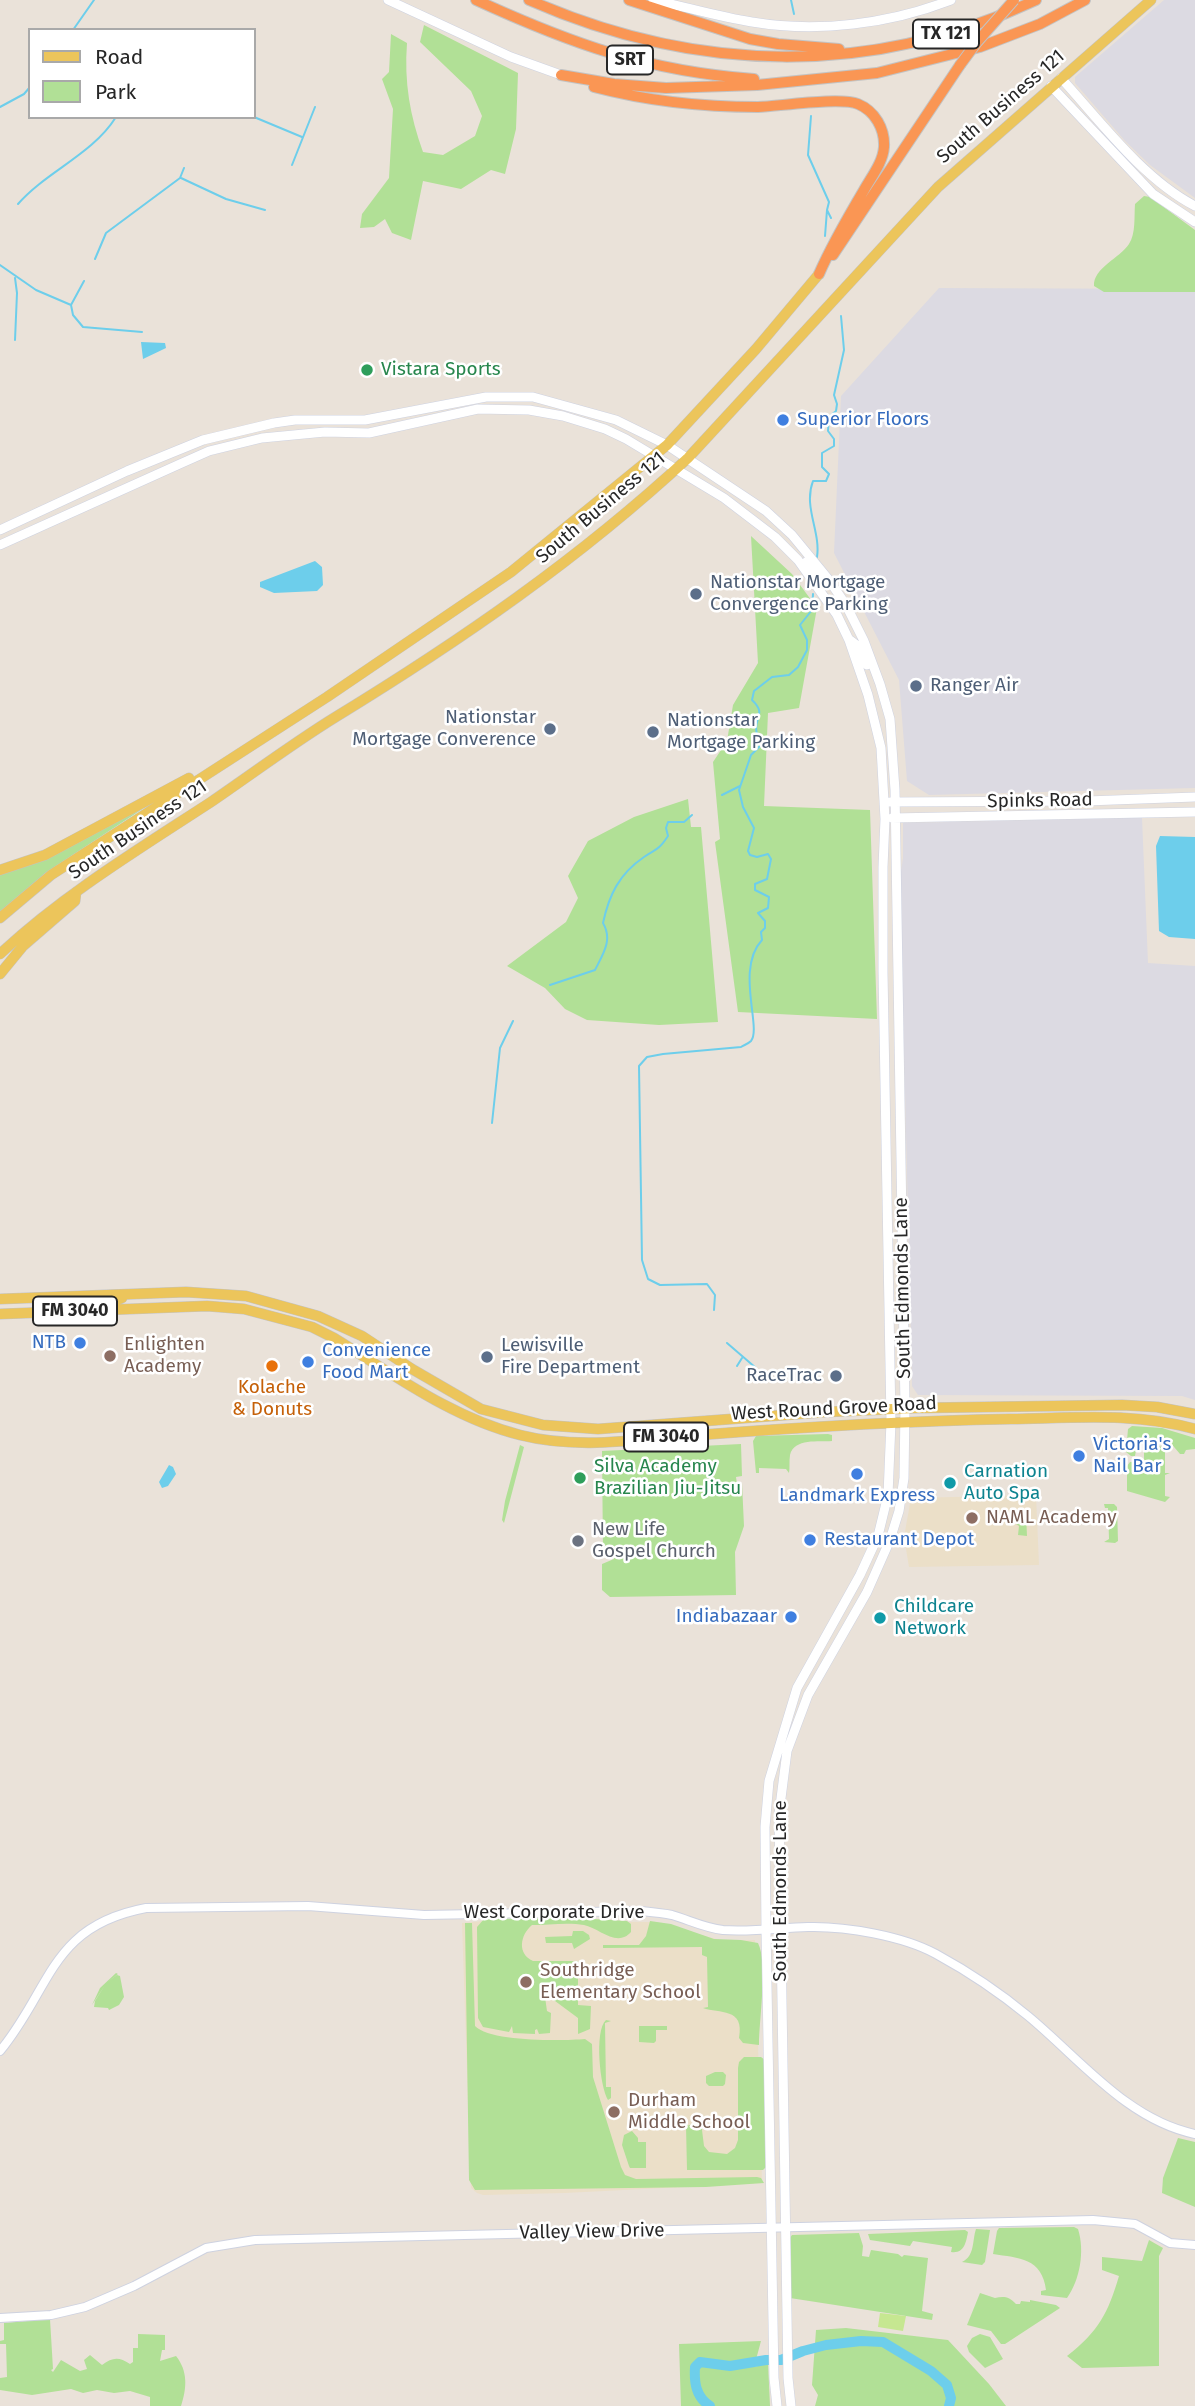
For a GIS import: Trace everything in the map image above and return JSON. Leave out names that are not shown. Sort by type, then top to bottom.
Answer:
[{"type":"highway","name":"SRT","points":[[476,0],[556,36],[635,62],[718,76],[795,80]]},
{"type":"highway","name":"SRT","points":[[528,0],[609,31],[692,50],[776,57],[851,53]]},
{"type":"highway","points":[[629,0],[750,40],[839,48],[851,53]]},
{"type":"highway","points":[[818,274],[860,218],[960,65],[1014,0]]},
{"type":"highway","name":"TX 121","points":[[851,53],[956,32],[1036,0]]},
{"type":"highway","name":"TX 121","points":[[795,80],[877,73],[970,50],[1040,24],[1085,0]]},
{"type":"highway","points":[[561,75],[639,87],[666,88],[757,85],[795,80]]},
{"type":"highway","points":[[561,75],[608,90],[674,102],[760,107],[848,102],[868,110],[881,127],[884,138],[881,159],[818,274]]},
{"type":"main road","points":[[388,0],[511,57],[561,75]]},
{"type":"main road","points":[[653,0],[752,22],[785,26],[823,26],[886,20],[951,0]]},
{"type":"main road","name":"South Business 121","points":[[0,954],[26,930],[76,892],[334,718],[507,606],[558,569],[688,458],[915,209],[959,167],[1152,0]]},
{"type":"main road","points":[[1061,78],[1144,168],[1168,189],[1195,206]]},
{"type":"main road","points":[[1051,86],[1153,194],[1195,222]]},
{"type":"main road","name":"South Business 121","points":[[0,918],[51,875],[327,697],[511,572],[667,445],[756,349],[818,274]]},
{"type":"main road","points":[[0,530],[127,471],[203,440],[284,422],[365,420],[486,397],[533,397],[594,414]]},
{"type":"main road","points":[[478,409],[486,403],[513,403],[524,397]]},
{"type":"main road","points":[[0,545],[209,452],[262,438],[325,432],[369,433],[478,409],[530,410],[541,405],[594,414]]},
{"type":"main road","points":[[407,424],[410,418],[440,406]]},
{"type":"main road","name":"South Edmonds Lane","points":[[530,410],[564,416],[605,429],[652,455],[724,498],[775,537],[798,560],[837,615],[862,674],[878,734],[884,802],[890,819],[898,1037],[904,1478],[899,1511],[890,1540],[867,1592],[813,1684],[787,1751],[779,1814],[788,2378],[791,2406]]},
{"type":"main road","name":"South Edmonds Lane","points":[[594,414],[616,420],[667,445],[766,511],[792,535],[846,605],[864,640],[890,719],[895,802],[883,867],[891,1409],[888,1495],[878,1536],[860,1575],[797,1688],[769,1781],[765,1827],[773,2334],[777,2406]]},
{"type":"main road","points":[[798,560],[804,560],[822,580],[829,580]]},
{"type":"main road","points":[[849,640],[858,646],[869,670],[875,673]]},
{"type":"main road","points":[[0,870],[45,855],[254,743]]},
{"type":"main road","name":"Spinks Road","points":[[884,802],[1195,797]]},
{"type":"main road","name":"Spinks Road","points":[[890,819],[1195,812]]},
{"type":"main road","points":[[0,974],[23,946],[75,901],[76,892]]},
{"type":"main road","points":[[884,1034],[898,1037]]},
{"type":"main road","name":"West Round Grove Road","points":[[1,1299],[186,1292],[246,1296],[318,1316],[362,1336],[481,1409],[540,1425],[597,1429],[905,1408],[1122,1405],[1157,1407],[1195,1414]]},
{"type":"main road","points":[[37,1312],[41,1305],[110,1303],[132,1294]]},
{"type":"main road","name":"West Round Grove Road","points":[[1,1314],[207,1306],[244,1309],[312,1327],[464,1415],[520,1435],[541,1439],[603,1443],[891,1422],[1122,1416],[1195,1429]]},
{"type":"main road","points":[[878,1536],[890,1540]]},
{"type":"main road","points":[[829,1630],[840,1637]]},
{"type":"main road","points":[[768,2050],[782,2050]]},
{"type":"street","name":"West Corporate Drive","points":[[0,2051],[21,2023],[52,1966],[72,1942],[119,1914],[146,1908],[308,1906],[424,1914],[641,1911],[671,1915],[714,1928],[811,1927],[863,1933],[933,1953],[1006,1998],[1136,2109],[1172,2127],[1195,2134]]},
{"type":"street","name":"Valley View Drive","points":[[0,2318],[44,2316],[85,2307],[134,2286],[206,2248],[236,2241],[531,2232],[1118,2221],[1135,2224],[1170,2243],[1195,2245]]},
{"type":"shaded area","points":[[1164,0],[1195,0],[1195,198],[1150,165],[1125,141],[1075,83],[1075,77]]},
{"type":"shaded area","points":[[939,288],[1195,289],[1195,788],[929,795],[907,781],[899,680],[834,553],[841,396]]},
{"type":"shaded area","points":[[1142,818],[1148,963],[1195,966],[1195,1400],[1182,1396],[918,1395],[912,1386],[900,878],[903,823]]},
{"type":"shaded area","name":"NAML Academy","points":[[1036,1495],[1039,1565],[909,1567],[904,1537],[911,1498]]},
{"type":"shaded area","name":"Durham Middle School","points":[[652,1922],[724,1941],[755,1940],[762,2183],[483,2195],[471,2188],[462,1923]]},
{"type":"green space","points":[[424,25],[518,73],[516,129],[505,174],[491,170],[461,189],[423,181],[411,240],[392,233],[385,219],[374,227],[360,228],[362,214],[389,178],[393,109],[382,79],[389,72],[391,34],[407,43],[409,99],[423,152],[443,155],[475,136],[482,116],[471,91],[420,42]]},
{"type":"green space","points":[[1144,196],[1150,197],[1195,230],[1195,292],[1104,292],[1094,286],[1102,268],[1129,244],[1134,230],[1135,204]]},
{"type":"green space","points":[[751,536],[792,574],[817,608],[799,708],[768,713],[764,806],[870,810],[877,1019],[738,1012],[715,842],[720,839],[713,762],[727,741],[733,705],[758,663]]},
{"type":"green space","points":[[688,799],[691,827],[701,827],[718,1022],[659,1025],[587,1020],[565,1009],[545,988],[507,966],[566,922],[578,898],[568,876],[588,841],[634,817]]},
{"type":"green space","points":[[153,802],[47,872],[0,912],[0,872]]},
{"type":"green space","points":[[1132,1426],[1162,1428],[1195,1438],[1195,1449],[1180,1454],[1169,1441],[1138,1438],[1135,1456],[1131,1456],[1126,1452],[1128,1429]]},
{"type":"green space","points":[[832,1435],[832,1441],[802,1443],[792,1450],[789,1473],[786,1469],[759,1468],[759,1473],[756,1473],[753,1441],[756,1436]]},
{"type":"green space","points":[[741,1444],[742,1476],[736,1477],[737,1484],[742,1483],[744,1526],[735,1552],[736,1595],[610,1597],[602,1590],[602,1564],[614,1559],[614,1553],[603,1553],[602,1451]]},
{"type":"green space","points":[[520,1445],[524,1447],[504,1523],[502,1520],[505,1501]]},
{"type":"green space","points":[[1148,1445],[1165,1447],[1169,1451],[1165,1452],[1165,1473],[1170,1473],[1165,1475],[1165,1496],[1170,1497],[1165,1502],[1127,1491],[1127,1466],[1130,1462],[1144,1461],[1144,1449]]},
{"type":"green space","points":[[1104,1504],[1114,1504],[1117,1507],[1118,1541],[1115,1543],[1104,1542],[1109,1539],[1108,1508],[1105,1508]]},
{"type":"green space","points":[[1022,1508],[1026,1515],[1027,1536],[1018,1535],[1019,1526],[1016,1524],[1016,1512]]},
{"type":"green space","points":[[578,1918],[627,1921],[631,1924],[631,1932],[626,1936],[614,1938],[584,1925],[532,1925],[525,1934],[522,1949],[533,1961],[578,1961],[578,2005],[591,2006],[590,2029],[578,2034],[578,2018],[551,1998],[545,1997],[547,2011],[551,2013],[550,2033],[539,2034],[537,2029],[535,2034],[513,2033],[512,2026],[509,2032],[483,2027],[478,2018],[477,1927],[484,1919]]},
{"type":"green space","points":[[650,1921],[671,1924],[714,1939],[758,1943],[763,1977],[759,2045],[743,2043],[739,2038],[738,2021],[734,2016],[703,2008],[708,2007],[707,1957],[702,1955],[702,1947],[603,1948],[603,1945],[639,1945],[646,1936]]},
{"type":"green space","points":[[465,1923],[472,1923],[475,2026],[495,2035],[511,2038],[585,2039],[592,2044],[593,2077],[625,2175],[636,2179],[757,2177],[764,2183],[706,2187],[475,2190],[469,2180]]},
{"type":"green space","points":[[573,1931],[583,1931],[590,1939],[574,1949],[572,1943],[546,1943],[545,1937],[572,1936]]},
{"type":"green space","points":[[116,1973],[118,1974],[106,1983],[117,1975],[120,1976],[124,1997],[119,2005],[109,2010],[94,2007],[105,1985],[92,2005],[100,1988]]},
{"type":"green space","points":[[606,2020],[611,2021],[605,2023],[606,2087],[611,2087],[611,2098],[608,2100],[603,2084],[599,2047],[602,2026]]},
{"type":"green space","points":[[639,2026],[667,2026],[667,2030],[656,2030],[654,2043],[639,2042]]},
{"type":"green space","points":[[744,2057],[761,2057],[765,2060],[767,2166],[763,2170],[687,2170],[686,2126],[701,2122],[704,2146],[709,2152],[727,2154],[735,2148],[738,2140],[738,2068]]},
{"type":"green space","points":[[723,2072],[726,2075],[723,2086],[709,2086],[706,2083],[706,2076]]},
{"type":"green space","points":[[632,2131],[638,2142],[646,2142],[646,2168],[629,2166],[622,2145],[624,2135]]},
{"type":"green space","points":[[1178,2138],[1195,2142],[1195,2207],[1162,2193],[1163,2178]]},
{"type":"green space","points":[[999,2228],[1078,2229],[1081,2256],[1075,2283],[1067,2298],[1041,2295],[1041,2291],[1046,2290],[1044,2279],[1040,2271],[1028,2262],[993,2254]]},
{"type":"green space","points":[[976,2229],[990,2230],[985,2262],[982,2265],[962,2262],[971,2252]]},
{"type":"green space","points":[[968,2232],[965,2244],[955,2252],[951,2252],[952,2247],[913,2241],[910,2246],[870,2240],[868,2234]]},
{"type":"green space","points":[[859,2233],[863,2246],[862,2256],[869,2257],[871,2250],[902,2257],[928,2258],[922,2311],[933,2314],[932,2320],[790,2298],[789,2239],[792,2235]]},
{"type":"green space","points":[[1149,2240],[1163,2248],[1159,2256],[1159,2366],[1082,2368],[1067,2356],[1087,2338],[1101,2320],[1119,2276],[1102,2270],[1102,2257],[1142,2261]]},
{"type":"green space","points":[[980,2293],[995,2298],[1006,2297],[1016,2304],[1030,2300],[1060,2308],[1001,2344],[991,2331],[967,2325]]},
{"type":"green space","points":[[880,2313],[906,2316],[903,2331],[878,2327]]},
{"type":"green space","points":[[50,2319],[53,2372],[61,2360],[80,2371],[87,2369],[84,2360],[90,2355],[102,2365],[116,2359],[130,2364],[133,2362],[133,2348],[138,2348],[138,2334],[165,2335],[165,2350],[162,2350],[160,2361],[176,2356],[183,2368],[185,2386],[181,2406],[150,2406],[150,2397],[130,2391],[114,2393],[97,2390],[83,2393],[71,2389],[32,2395],[0,2390],[0,2378],[7,2377],[6,2344],[0,2344],[0,2341],[4,2340],[4,2323]]},
{"type":"green space","points":[[846,2328],[948,2340],[1006,2406],[815,2406],[818,2395],[812,2385],[816,2330]]},
{"type":"green space","points":[[980,2334],[990,2337],[1003,2359],[985,2368],[969,2352],[967,2346],[972,2338]]},
{"type":"green space","points":[[761,2341],[754,2367],[768,2363],[770,2406],[681,2406],[679,2344]]},
{"type":"water","points":[[141,342],[165,343],[166,348],[143,359]]},
{"type":"water","points":[[315,561],[322,567],[323,585],[317,591],[274,593],[260,587],[260,582]]},
{"type":"water","points":[[1160,836],[1195,837],[1195,939],[1169,937],[1159,931],[1156,846]]},
{"type":"water","points":[[169,1465],[176,1474],[168,1486],[162,1488],[159,1482]]},
{"type":"waterway","points":[[74,28],[94,0]]},
{"type":"waterway","points":[[791,0],[794,14]]},
{"type":"waterway","points":[[0,107],[28,89]]},
{"type":"waterway","points":[[292,165],[315,107]]},
{"type":"waterway","points":[[811,116],[808,155],[829,202],[827,210],[831,218]]},
{"type":"waterway","points":[[256,118],[302,137]]},
{"type":"waterway","points":[[18,204],[95,142],[114,119]]},
{"type":"waterway","points":[[95,259],[106,233],[180,178],[184,168]]},
{"type":"waterway","points":[[181,178],[226,199],[265,210]]},
{"type":"waterway","points":[[825,236],[827,210]]},
{"type":"waterway","points":[[0,265],[36,290],[71,305],[73,315],[83,327],[142,332]]},
{"type":"waterway","points":[[15,278],[15,340]]},
{"type":"waterway","points":[[71,305],[84,281]]},
{"type":"waterway","points":[[817,557],[810,491],[813,481],[826,481],[829,474],[822,467],[822,453],[834,446],[834,439],[828,431],[829,417],[836,411],[834,395],[844,350],[841,316]]},
{"type":"waterway","points":[[714,1310],[715,1295],[707,1284],[660,1285],[648,1279],[642,1260],[639,1066],[647,1057],[663,1054],[741,1047],[751,1041],[754,1034],[750,966],[754,952],[762,940],[761,932],[765,928],[765,921],[758,913],[768,908],[769,897],[755,890],[755,884],[767,879],[771,859],[768,854],[757,857],[750,855],[748,851],[754,828],[743,807],[739,790],[751,755],[761,745],[756,729],[759,709],[752,700],[754,691],[772,677],[789,675],[798,667],[807,650],[807,640],[800,625],[812,610],[813,594]]},
{"type":"waterway","points":[[722,795],[740,786]]},
{"type":"waterway","points":[[550,985],[595,970],[606,947],[607,935],[603,923],[616,886],[635,864],[662,844],[668,836],[668,822],[684,822],[692,815]]},
{"type":"waterway","points":[[492,1123],[500,1048],[513,1021]]},
{"type":"waterway","points":[[727,1343],[756,1368]]},
{"type":"waterway","points":[[737,1366],[742,1358]]},
{"type":"waterway","points":[[710,2406],[699,2394],[696,2384],[695,2367],[700,2362],[730,2366],[781,2360],[826,2345],[861,2341],[883,2342],[931,2371],[947,2385],[951,2398],[949,2406]]},
{"type":"place","name":"Vistara Sports","points":[[367,370]]},
{"type":"place","name":"Superior Floors","points":[[783,420]]},
{"type":"place","name":"Nationstar Mortgage Convergence Parking","points":[[696,594]]},
{"type":"place","name":"Ranger Air","points":[[916,686]]},
{"type":"place","name":"Nationstar Mortgage Converence","points":[[550,729]]},
{"type":"place","name":"Nationstar Mortgage Parking","points":[[653,732]]},
{"type":"place","name":"NTB","points":[[80,1343]]},
{"type":"place","name":"Enlighten Academy","points":[[110,1356]]},
{"type":"place","name":"Lewisville Fire Department","points":[[487,1357]]},
{"type":"place","name":"Convenience Food Mart","points":[[308,1362]]},
{"type":"place","name":"Kolache & Donuts","points":[[272,1366]]},
{"type":"place","name":"RaceTrac","points":[[836,1376]]},
{"type":"place","name":"Victoria's Nail Bar","points":[[1079,1456]]},
{"type":"place","name":"Landmark Express","points":[[857,1474]]},
{"type":"place","name":"Silva Academy Brazilian Jiu-Jitsu","points":[[580,1478]]},
{"type":"place","name":"Carnation Auto Spa","points":[[950,1483]]},
{"type":"place","name":"NAML Academy","points":[[972,1518]]},
{"type":"place","name":"Restaurant Depot","points":[[810,1540]]},
{"type":"place","name":"New Life Gospel Church","points":[[578,1541]]},
{"type":"place","name":"Indiabazaar","points":[[791,1617]]},
{"type":"place","name":"Childcare Network","points":[[880,1618]]},
{"type":"place","name":"Southridge Elementary School","points":[[526,1982]]},
{"type":"place","name":"Durham Middle School","points":[[614,2112]]}]
